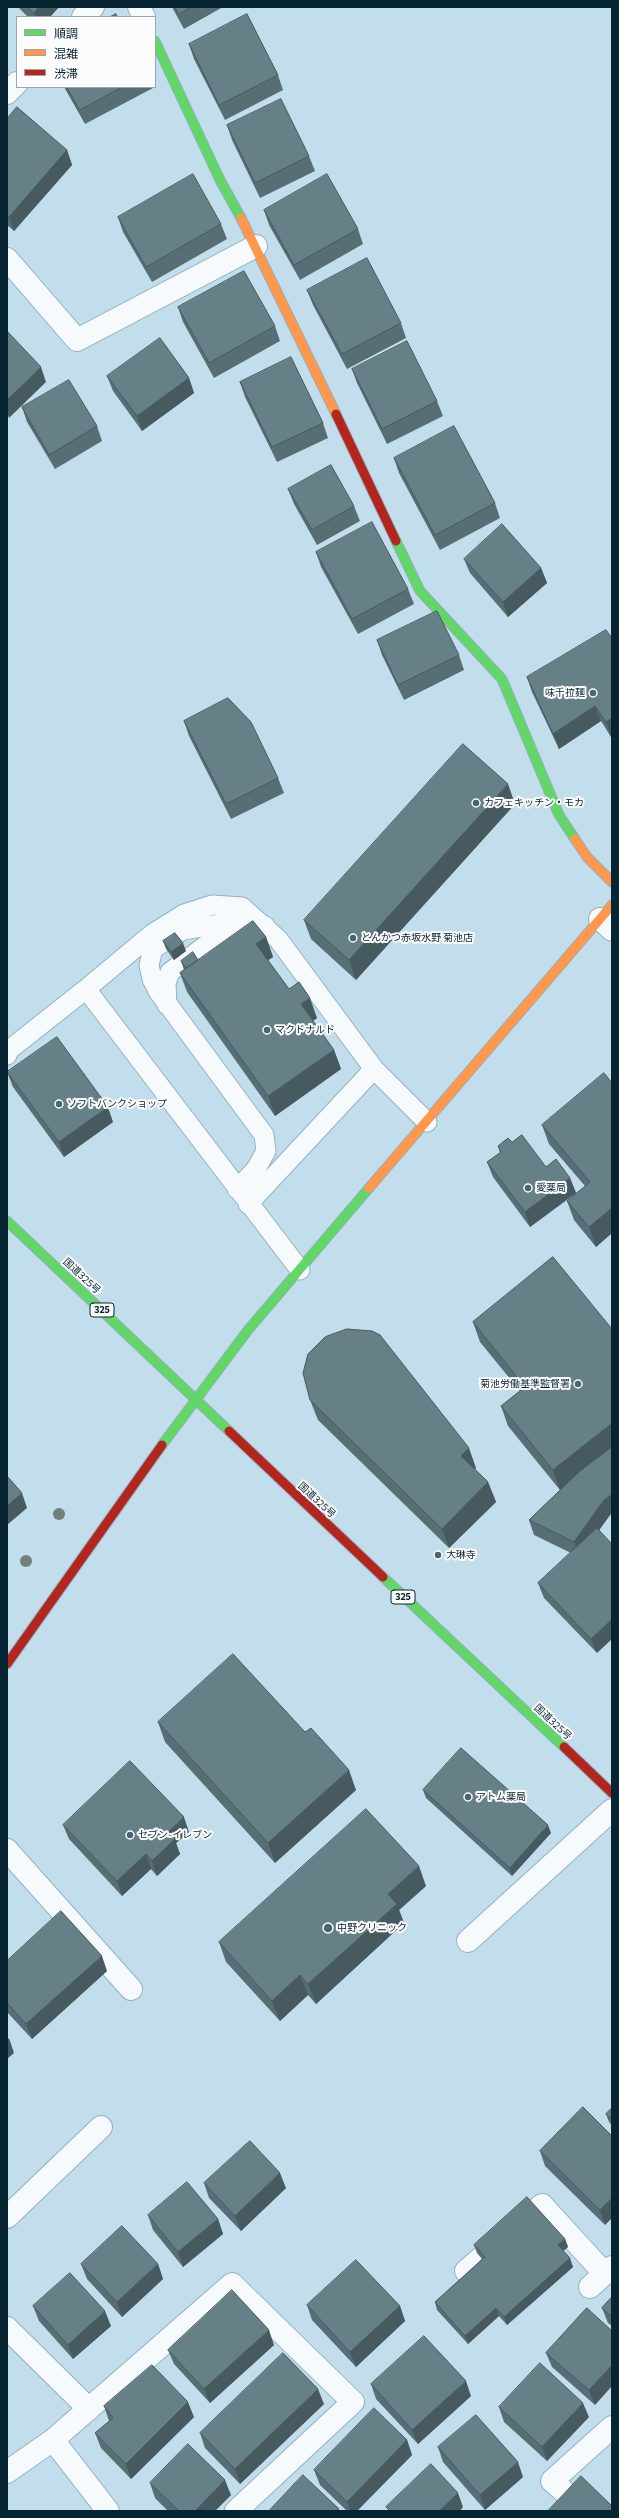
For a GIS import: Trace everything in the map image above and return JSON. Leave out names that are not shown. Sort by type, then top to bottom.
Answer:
[{"type":"main road","points":[[156,44],[220,180],[256,246],[420,591],[502,679],[559,815],[586,857],[612,882]]},
{"type":"main road","points":[[7,1664],[194,1400],[248,1330],[427,1122],[608,918]]},
{"type":"main road","name":"国道325号","points":[[7,1221],[121,1327],[194,1400],[612,1793]]},
{"type":"street","points":[[84,16],[93,7]]},
{"type":"street","points":[[139,7],[144,16]]},
{"type":"street","points":[[7,93],[16,84]]},
{"type":"street","points":[[7,259],[77,340],[256,246]]},
{"type":"street","points":[[468,1941],[612,1810]]},
{"type":"street","points":[[7,1850],[131,1989]]},
{"type":"street","points":[[7,2217],[101,2127]]},
{"type":"street","points":[[466,2271],[542,2205],[602,2276]]},
{"type":"street","points":[[7,2472],[53,2440],[232,2284],[353,2402],[236,2511]]},
{"type":"street","points":[[7,2328],[89,2409]]},
{"type":"street","points":[[586,2511],[552,2481],[612,2426]]},
{"type":"street","points":[[53,2440],[108,2511]]},
{"type":"lane","points":[[7,1054],[9,1050],[152,934],[184,914],[212,905],[242,907],[265,926],[287,951],[374,1069],[427,1122]]},
{"type":"lane","points":[[243,1196],[266,1151],[264,1135],[167,1005],[152,979],[149,965],[154,949],[183,930],[220,924],[265,926]]},
{"type":"lane","points":[[167,1005],[166,983],[170,972],[234,925]]},
{"type":"lane","points":[[86,989],[300,1270]]},
{"type":"lane","points":[[243,1196],[374,1069]]},
{"type":"building","points":[[28,7],[39,7],[34,13]]},
{"type":"building","points":[[175,7],[191,7],[179,14]]},
{"type":"building","points":[[247,14],[278,75],[219,105],[189,44]]},
{"type":"building","points":[[68,88],[120,88],[80,110]]},
{"type":"building","points":[[281,99],[309,156],[255,183],[227,125]]},
{"type":"building","points":[[17,107],[67,150],[9,217],[7,215],[7,119]]},
{"type":"building","points":[[193,174],[221,224],[146,267],[118,217]]},
{"type":"building","points":[[327,174],[358,229],[294,265],[264,210]]},
{"type":"building","points":[[367,258],[401,323],[342,354],[307,290]]},
{"type":"building","points":[[244,271],[275,326],[209,363],[178,307]]},
{"type":"building","points":[[7,331],[41,367],[7,400]]},
{"type":"building","points":[[160,338],[189,378],[137,416],[107,376]]},
{"type":"building","points":[[407,341],[437,401],[382,429],[352,369]]},
{"type":"building","points":[[291,357],[323,423],[272,447],[240,382]]},
{"type":"building","points":[[69,380],[97,426],[49,455],[22,407]]},
{"type":"building","points":[[454,426],[495,503],[435,535],[394,458]]},
{"type":"building","points":[[331,465],[354,506],[312,530],[288,489]]},
{"type":"building","points":[[372,522],[408,589],[352,619],[316,552]]},
{"type":"building","points":[[502,524],[541,568],[503,602],[464,559]]},
{"type":"building","points":[[437,611],[459,655],[398,685],[377,640]]},
{"type":"building","points":[[606,630],[612,638],[612,718],[606,722],[595,706],[553,734],[527,677]]},
{"type":"building","points":[[228,698],[251,722],[278,778],[226,804],[184,721]]},
{"type":"building","points":[[463,744],[508,784],[349,960],[304,920]]},
{"type":"building","points":[[253,921],[266,937],[256,944],[289,989],[299,982],[310,998],[301,1004],[334,1050],[268,1096],[180,973]]},
{"type":"building","points":[[175,933],[183,943],[171,952],[163,941]]},
{"type":"building","points":[[193,952],[198,960],[186,968],[181,961]]},
{"type":"building","points":[[57,1037],[108,1107],[59,1142],[7,1072]]},
{"type":"building","points":[[604,1073],[612,1083],[612,1208],[589,1227],[567,1201],[590,1182],[542,1125]]},
{"type":"building","points":[[522,1135],[546,1167],[556,1159],[570,1178],[525,1212],[487,1162],[501,1152],[498,1146],[508,1138],[512,1142]]},
{"type":"building","points":[[553,1257],[612,1329],[612,1423],[553,1470],[501,1406],[525,1387],[473,1322]]},
{"type":"building","points":[[347,1329],[372,1331],[380,1335],[469,1448],[461,1456],[488,1482],[442,1529],[310,1400],[303,1373],[308,1354],[325,1337]]},
{"type":"building","points":[[612,1447],[612,1494],[604,1500],[574,1542],[529,1520],[580,1471]]},
{"type":"building","points":[[7,1476],[22,1493],[7,1506]]},
{"type":"building","points":[[597,1528],[612,1544],[612,1619],[591,1639],[538,1583]]},
{"type":"building","points":[[233,1654],[305,1732],[311,1728],[349,1770],[268,1843],[158,1722]]},
{"type":"building","points":[[461,1748],[548,1825],[510,1868],[423,1790]]},
{"type":"building","points":[[130,1761],[184,1817],[168,1832],[175,1839],[152,1861],[146,1854],[117,1881],[63,1825]]},
{"type":"building","points":[[366,1809],[419,1866],[388,1894],[397,1904],[308,1984],[300,1975],[272,2001],[219,1942]]},
{"type":"building","points":[[61,1911],[102,1956],[26,2024],[7,2003],[7,1961]]},
{"type":"building","points":[[583,2107],[612,2136],[612,2198],[600,2210],[540,2151]]},
{"type":"building","points":[[612,2108],[612,2120],[606,2114]]},
{"type":"building","points":[[250,2141],[280,2173],[235,2216],[204,2183]]},
{"type":"building","points":[[187,2182],[218,2219],[178,2252],[148,2215]]},
{"type":"building","points":[[527,2197],[565,2239],[558,2245],[570,2258],[504,2317],[496,2308],[465,2336],[435,2302],[485,2257],[474,2245]]},
{"type":"building","points":[[122,2226],[158,2264],[117,2302],[81,2264]]},
{"type":"building","points":[[356,2260],[400,2306],[350,2352],[307,2305]]},
{"type":"building","points":[[70,2273],[105,2311],[68,2345],[33,2306]]},
{"type":"building","points":[[232,2290],[269,2330],[204,2389],[168,2350]]},
{"type":"building","points":[[612,2297],[612,2317],[602,2308]]},
{"type":"building","points":[[587,2308],[612,2331],[612,2365],[589,2390],[546,2353]]},
{"type":"building","points":[[424,2336],[466,2381],[412,2430],[371,2384]]},
{"type":"building","points":[[283,2353],[318,2389],[235,2469],[200,2433]]},
{"type":"building","points":[[540,2363],[583,2403],[542,2447],[499,2407]]},
{"type":"building","points":[[152,2365],[188,2402],[126,2464],[95,2433],[113,2418],[104,2406]]},
{"type":"building","points":[[374,2408],[407,2440],[347,2502],[314,2470]]},
{"type":"building","points":[[476,2415],[518,2462],[480,2495],[438,2447]]},
{"type":"building","points":[[188,2444],[225,2480],[195,2511],[179,2511],[150,2483]]},
{"type":"building","points":[[431,2464],[458,2493],[439,2511],[390,2511],[386,2507]]},
{"type":"building","points":[[303,2475],[339,2509],[337,2511],[269,2511]]},
{"type":"building","points":[[581,2476],[612,2506],[612,2511],[548,2511]]},
{"type":"traffic: fast","points":[[156,43],[220,180],[241,218]]},
{"type":"traffic: fast","points":[[396,541],[420,591],[502,679],[559,815],[575,839]]},
{"type":"traffic: fast","points":[[162,1445],[248,1330],[369,1188]]},
{"type":"traffic: fast","points":[[7,1221],[229,1431]]},
{"type":"traffic: fast","points":[[383,1577],[564,1747]]},
{"type":"traffic: slow","points":[[241,218],[336,414]]},
{"type":"traffic: slow","points":[[575,839],[587,857],[612,882]]},
{"type":"traffic: slow","points":[[369,1188],[612,905]]},
{"type":"traffic: jam","points":[[336,414],[396,541]]},
{"type":"traffic: jam","points":[[229,1431],[383,1577]]},
{"type":"traffic: jam","points":[[7,1664],[162,1445]]},
{"type":"traffic: jam","points":[[564,1747],[612,1793]]},
{"type":"place","name":"味千拉麺","points":[[593,693]]},
{"type":"place","name":"カフェキッチン・モカ","points":[[476,803]]},
{"type":"place","name":"とんかつ赤坂水野 菊池店","points":[[353,938]]},
{"type":"place","name":"マクドナルド","points":[[267,1030]]},
{"type":"place","name":"ソフトバンクショップ","points":[[59,1104]]},
{"type":"place","name":"愛薬局","points":[[528,1188]]},
{"type":"place","name":"菊池労働基準監督署","points":[[578,1384]]},
{"type":"place","name":"大琳寺","points":[[438,1555]]},
{"type":"place","name":"アトム薬局","points":[[468,1797]]},
{"type":"place","name":"セブン-イレブン","points":[[130,1835]]},
{"type":"place","name":"中野クリニック","points":[[328,1928]]}]
